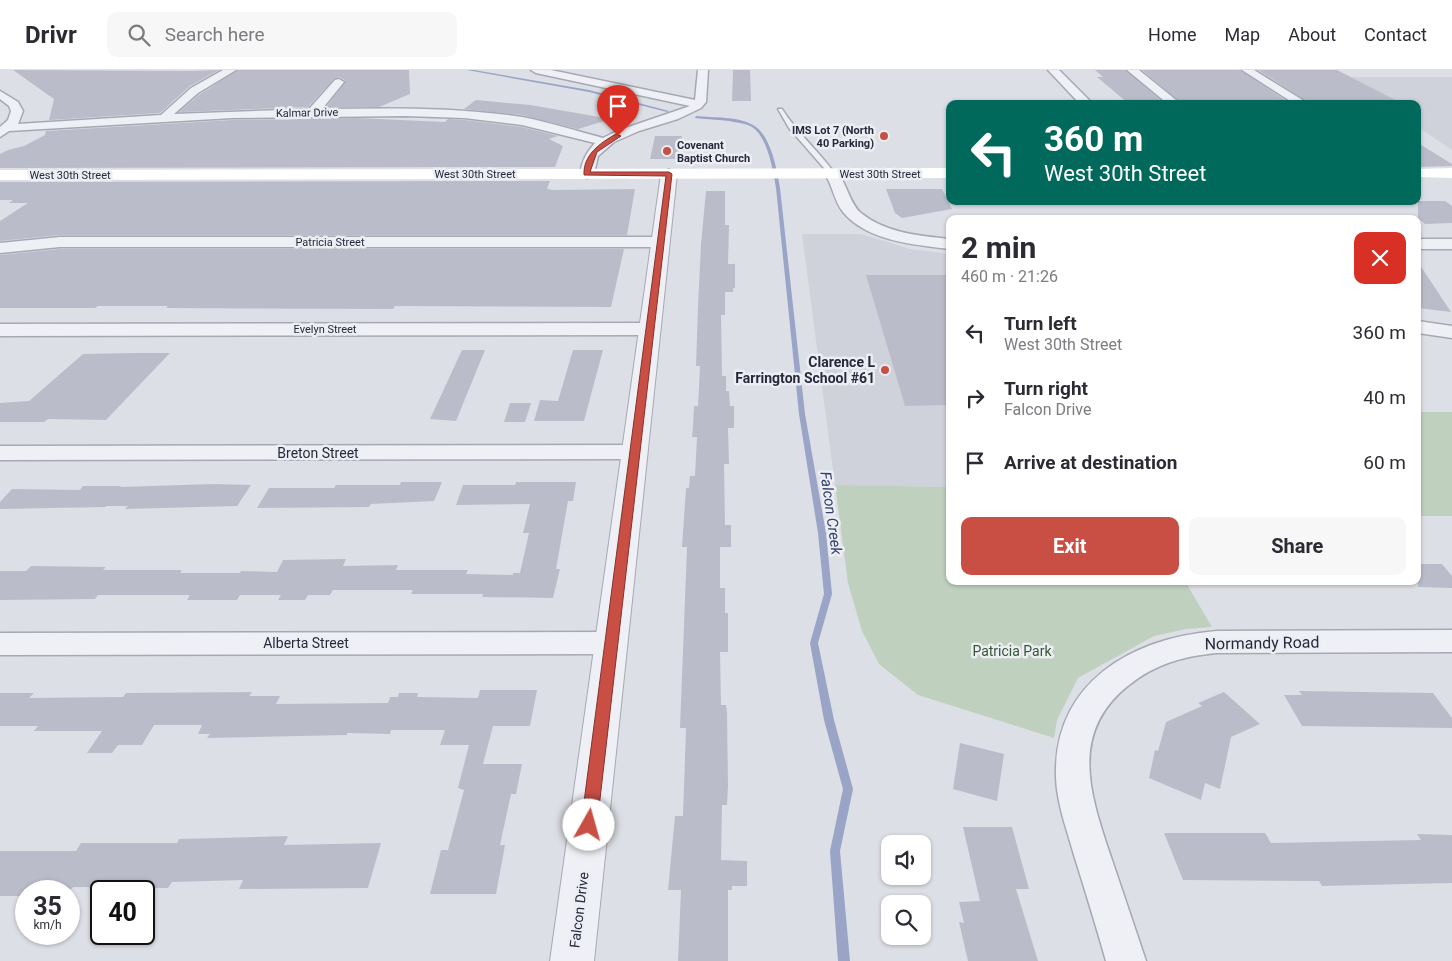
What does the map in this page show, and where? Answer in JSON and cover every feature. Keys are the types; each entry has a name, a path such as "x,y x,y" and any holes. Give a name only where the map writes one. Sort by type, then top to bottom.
{"main road":[{"name":"West 30th Street","path":"0,175 946,173"},
{"path":"1421,173 1452,173"}],"street":[{"path":"164,119 189,94 231,70"},
{"path":"536,70 581,75 699,104"},
{"path":"699,104 703,70"},
{"path":"1053,70 1083,100"},
{"path":"1132,70 1170,100"},
{"path":"1247,70 1296,100"},
{"path":"313,112 339,82"},
{"path":"0,94 14,104 17,111 13,122 3,131"},
{"path":"425,113 436,103"},
{"path":"587,174 592,155 606,142 629,131 673,118 699,104"},
{"name":"Kalmar Drive","path":"3,131 164,119 313,112 425,113 523,121 561,128 581,136 606,142"},
{"name":"Falcon Drive","path":"572,961 669,174"},
{"path":"832,174 838,183 847,208 865,223 898,235 946,244"},
{"name":"Patricia Street","path":"0,248 60,242 661,242"},
{"path":"1421,244 1452,244"},
{"path":"1421,327 1452,332"},
{"name":"Evelyn Street","path":"0,330 650,329"},
{"name":"Breton Street","path":"0,453 635,452"},
{"name":"Normandy Road","path":"1126,961 1080,821 1072,779 1073,754 1082,722 1088,706 1097,695 1129,668 1158,654 1192,644 1217,642 1452,641"},
{"name":"Alberta Street","path":"0,644 612,643"}],"lane":[{"path":"780,110 784,118 832,174"}],"shaded area":[{"path":"1326,77 1452,77 1452,150 1421,129 1421,100 1368,100"},
{"name":"Clarence L Farrington School #61","path":"802,234 861,234 910,249 946,254 946,487 835,485"}],"green space":[{"path":"1421,412 1452,412 1452,516 1421,516"},
{"name":"Patricia Park","path":"835,485 946,487 946,585 1187,585 1212,627 1186,629 1154,636 1078,678 1057,720 1054,738 918,695 879,664 862,631 848,583"}],"building":[{"path":"13,70 219,70 190,86 160,113 49,120 54,99"},
{"path":"238,70 409,70 410,94 379,107 326,107 345,83 345,80 339,77 334,79 308,107 179,112 199,95"},
{"path":"733,70 750,70 751,101 732,101"},
{"path":"1095,70 1125,70 1160,100 1124,100 1097,77 1103,77"},
{"path":"1142,70 1240,70 1285,100 1178,100"},
{"path":"1258,70 1337,70 1395,100 1305,100"},
{"path":"476,100 530,105 611,119 578,129 522,115 464,109"},
{"path":"356,118 445,122 448,119 522,127 558,136 549,139 563,146 555,167 0,168 0,154 24,146 45,135 46,131 232,120"},
{"name":"Covenant Baptist Church","path":"655,136 682,136 678,159 650,159"},
{"path":"1421,145 1452,164 1452,166 1421,167"},
{"path":"550,181 547,189 553,190 635,189 627,235 60,235 0,241 0,221 28,203 9,203 13,200 0,200 0,182"},
{"path":"886,189 942,189 946,197 946,205 950,205 952,209 902,218 895,213"},
{"path":"706,191 725,191 725,225 729,225 728,264 735,264 735,288 733,288 733,292 725,292 725,315 721,315 722,376 726,376 726,391 729,391 730,406 734,406 734,428 728,428 729,464 724,464 725,525 731,525 731,547 720,547 720,588 725,588 725,613 728,613 728,652 720,652 721,705 726,705 727,712 728,785 727,805 722,805 721,860 747,861 747,886 732,886 732,890 728,890 728,961 678,961 681,890 668,890 675,816 683,816 686,728 680,728 687,547 682,547 686,488 689,488 690,476 695,476 697,437 692,437 694,406 698,406 700,366 696,366 698,307"},
{"path":"1421,201 1445,201 1452,206 1452,223 1425,224 1421,221 1421,215 1418,215 1418,205 1421,205"},
{"path":"60,249 624,249 611,307 395,306 393,309 98,306 95,308 0,308 0,255"},
{"path":"1421,267 1451,312 1421,308"},
{"path":"866,275 946,275 946,405 905,406"},
{"path":"462,350 485,350 456,421 430,419"},
{"path":"573,350 603,350 584,421 534,421 540,400 558,401"},
{"path":"170,353 106,420 48,419 44,422 0,422 0,403 29,401 83,354"},
{"path":"510,403 531,403 525,422 504,422"},
{"path":"401,482 442,482 434,501 371,504 369,507 257,508 269,488 400,485"},
{"path":"516,482 576,482 573,501 568,501 556,569 560,569 553,598 482,597 483,594 411,594 413,590 333,590 330,595 308,595 305,600 278,600 281,595 240,595 237,600 187,600 190,595 98,595 95,599 0,600 0,571 26,571 31,566 106,567 103,570 182,570 180,573 240,573 241,571 277,572 283,560 346,559 343,566 398,565 396,570 468,570 466,574 513,575 513,573 520,573 529,533 523,533 530,504 456,505 463,485 515,485"},
{"path":"214,484 251,485 237,506 125,509 128,506 106,506 0,509 0,502 12,489 80,490 83,486 120,487"},
{"path":"1421,564 1442,564 1452,576 1452,588 1418,587 1418,585 1421,585"},
{"path":"480,690 537,690 530,726 493,726 483,764 522,764 516,794 511,794 500,845 505,845 496,894 430,894 441,850 448,850 464,790 458,788 469,745 440,745 445,730 391,730 390,734 347,733 347,735 207,738 210,734 198,734 202,725 154,725 142,745 118,745 112,753 87,753 102,731 34,731 38,726 0,726 0,693 34,693 29,698 123,697 126,693 252,692 249,696 280,696 276,704 388,703 390,697 398,697 399,693 418,693 417,697 478,698"},
{"path":"1299,691 1433,693 1452,718 1452,728 1302,726 1284,695 1302,695"},
{"path":"1224,692 1260,724 1231,737 1220,789 1205,783 1201,800 1149,778 1155,750 1158,751 1166,722 1202,706 1198,703"},
{"path":"960,743 1004,754 997,801 953,789"},
{"path":"963,827 1012,827 1029,889 1016,889 1038,961 968,961 959,922 964,923 959,902 980,901"},
{"path":"1164,833 1265,833 1271,843 1421,840 1417,834 1452,835 1452,883 1322,886 1319,881 1183,880"},
{"path":"288,836 284,845 381,843 368,888 239,889 243,880 172,882 168,888 155,888 155,880 90,880 90,887 80,887 80,880 15,880 15,896 0,896 0,851 76,851 81,843 177,843 179,839"}],"waterway":[{"name":"Falcon Creek","path":"469,70 589,91 667,111"},
{"name":"Falcon Creek","path":"696,117 733,120 754,127 767,146 778,188 802,414 822,533 828,594 814,643 829,720 848,789 835,851 844,961"}],"place":[{"name":"IMS Lot 7 (North 40 Parking)","path":"884,136"},
{"name":"Covenant Baptist Church","path":"667,151"},
{"name":"Clarence L Farrington School #61","path":"885,370"}],"route":[{"path":"589,825 669,174 587,174 595,151 618,136"}]}
